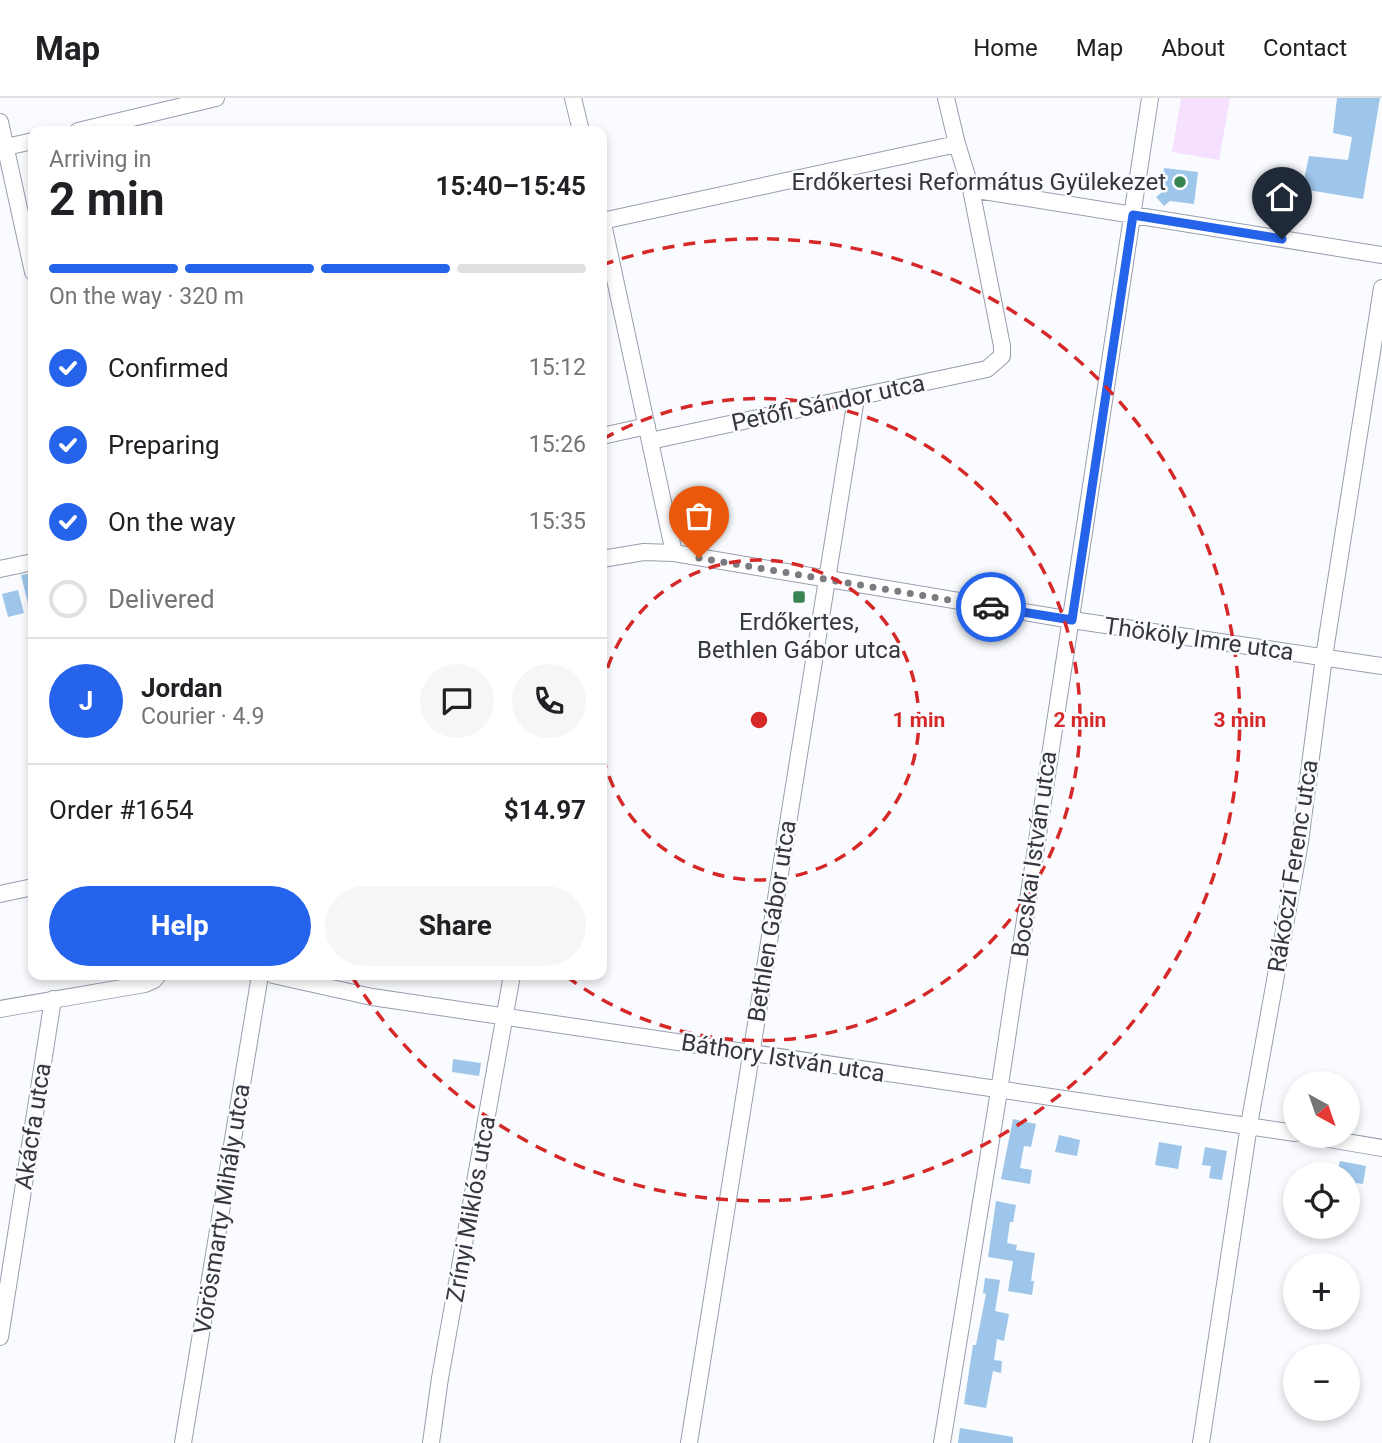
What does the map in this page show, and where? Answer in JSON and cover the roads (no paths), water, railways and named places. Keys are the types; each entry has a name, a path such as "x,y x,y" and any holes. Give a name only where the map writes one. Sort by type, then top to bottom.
{"street":[{"path":"99,126 216,98"},
{"path":"573,98 580,126"},
{"path":"946,98 971,189 1382,255"},
{"name":"Bocskai István utca","path":"942,1443 999,1091 1054,719 1072,620 1150,98"},
{"path":"0,122 28,250"},
{"path":"5,147 28,142"},
{"path":"607,219 957,144"},
{"name":"Petőfi Sándor utca","path":"607,436 649,434 856,398 987,369 1002,356 971,189"},
{"path":"607,243 674,553"},
{"name":"Rákóczi Ferenc utca","path":"1201,1443 1249,1125 1300,842 1324,657 1382,288"},
{"name":"Bethlen Gábor utca","path":"689,1443 856,398"},
{"name":"Thököly Imre utca","path":"607,558 644,552 674,553 1072,620 1382,666"},
{"path":"0,569 28,563"},
{"path":"0,894 28,888"},
{"path":"0,1009 147,980"},
{"name":"Vörösmarty Mihály utca","path":"183,1443 259,980"},
{"name":"Báthory István utca","path":"296,980 372,997 1283,1131"},
{"name":"Zrínyi Miklós utca","path":"432,1443 440,1378 511,980"},
{"name":"Akácfa utca","path":"0,1337 53,999"},
{"path":"1360,1144 1382,1148"}],"place":[{"name":"Erdőkertesi Református Gyülekezet","path":"1180,182"},
{"name":"Erdőkertes, Bethlen Gábor utca","path":"799,597"}]}
